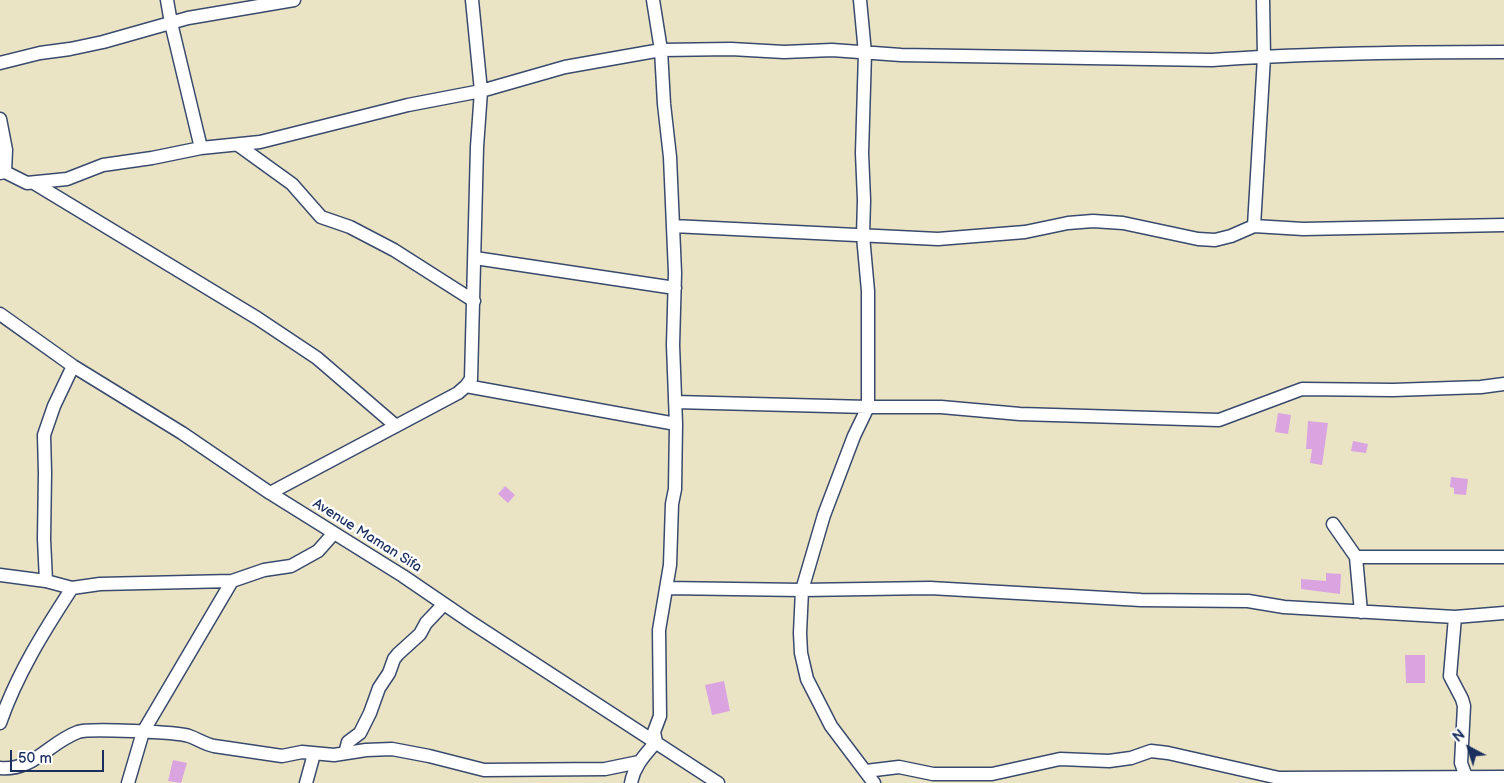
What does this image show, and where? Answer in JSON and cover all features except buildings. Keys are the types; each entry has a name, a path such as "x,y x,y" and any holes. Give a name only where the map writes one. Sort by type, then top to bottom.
{"street":[{"path":"167,0 201,148"},
{"path":"0,63 40,53 103,42 188,18 294,0"},
{"path":"270,493 458,393 471,379 481,91 472,0"},
{"path":"631,783 633,773 639,762 656,742 654,732 660,716 659,630 670,565 672,504 675,488 674,288 670,157 664,104 662,50 653,0"},
{"path":"860,0 865,53 862,153 863,236 868,291 868,407 854,436 832,493 802,590 800,634 807,679 831,726 874,783"},
{"path":"1254,226 1264,56 1263,0"},
{"path":"0,119 6,150 3,172 19,180 34,183 67,179 103,165 201,148 260,142 408,105 481,91 565,67 662,50 731,49 784,52 832,50 901,55 1203,60 1264,56 1504,52"},
{"path":"238,145 292,184 322,217 350,227 394,250 474,301"},
{"path":"34,183 257,318 310,353 396,426"},
{"path":"673,226 938,239 1026,232 1068,223 1093,221 1123,223 1198,239 1214,240 1231,236 1254,226 1303,228 1504,224"},
{"path":"475,258 674,288"},
{"name":"Avenue Maman Sifa","path":"0,314 73,366 182,434 718,783"},
{"path":"46,581 44,435 54,406 73,366"},
{"path":"675,402 941,407 1020,414 1218,420 1302,389 1410,390 1482,387 1504,384"},
{"path":"466,386 676,424"},
{"path":"1333,524 1356,557 1361,612"},
{"path":"0,575 46,581 72,588 100,584 232,581 264,570 291,566 318,551 334,533"},
{"path":"1356,557 1504,557"},
{"path":"128,783 143,732 232,581"},
{"path":"0,723 8,700 41,635 72,588"},
{"path":"666,588 802,590 930,588 1142,600 1248,601 1284,607 1455,617 1504,613"},
{"path":"345,753 348,742 360,732 370,713 379,688 389,672 394,659 420,634 426,623 444,604"},
{"path":"1455,617 1450,676 1464,706 1461,763 1465,774 1470,778"},
{"path":"0,768 12,769 30,763 54,745 80,731 188,735 204,744 282,756 302,752 325,755 366,750 392,750 429,756 483,777 606,769 639,762"},
{"path":"866,771 898,767 934,774 992,774 1060,759 1109,762 1131,758 1151,751 1168,753 1279,778 1504,777"},
{"path":"306,783 314,754"}]}
